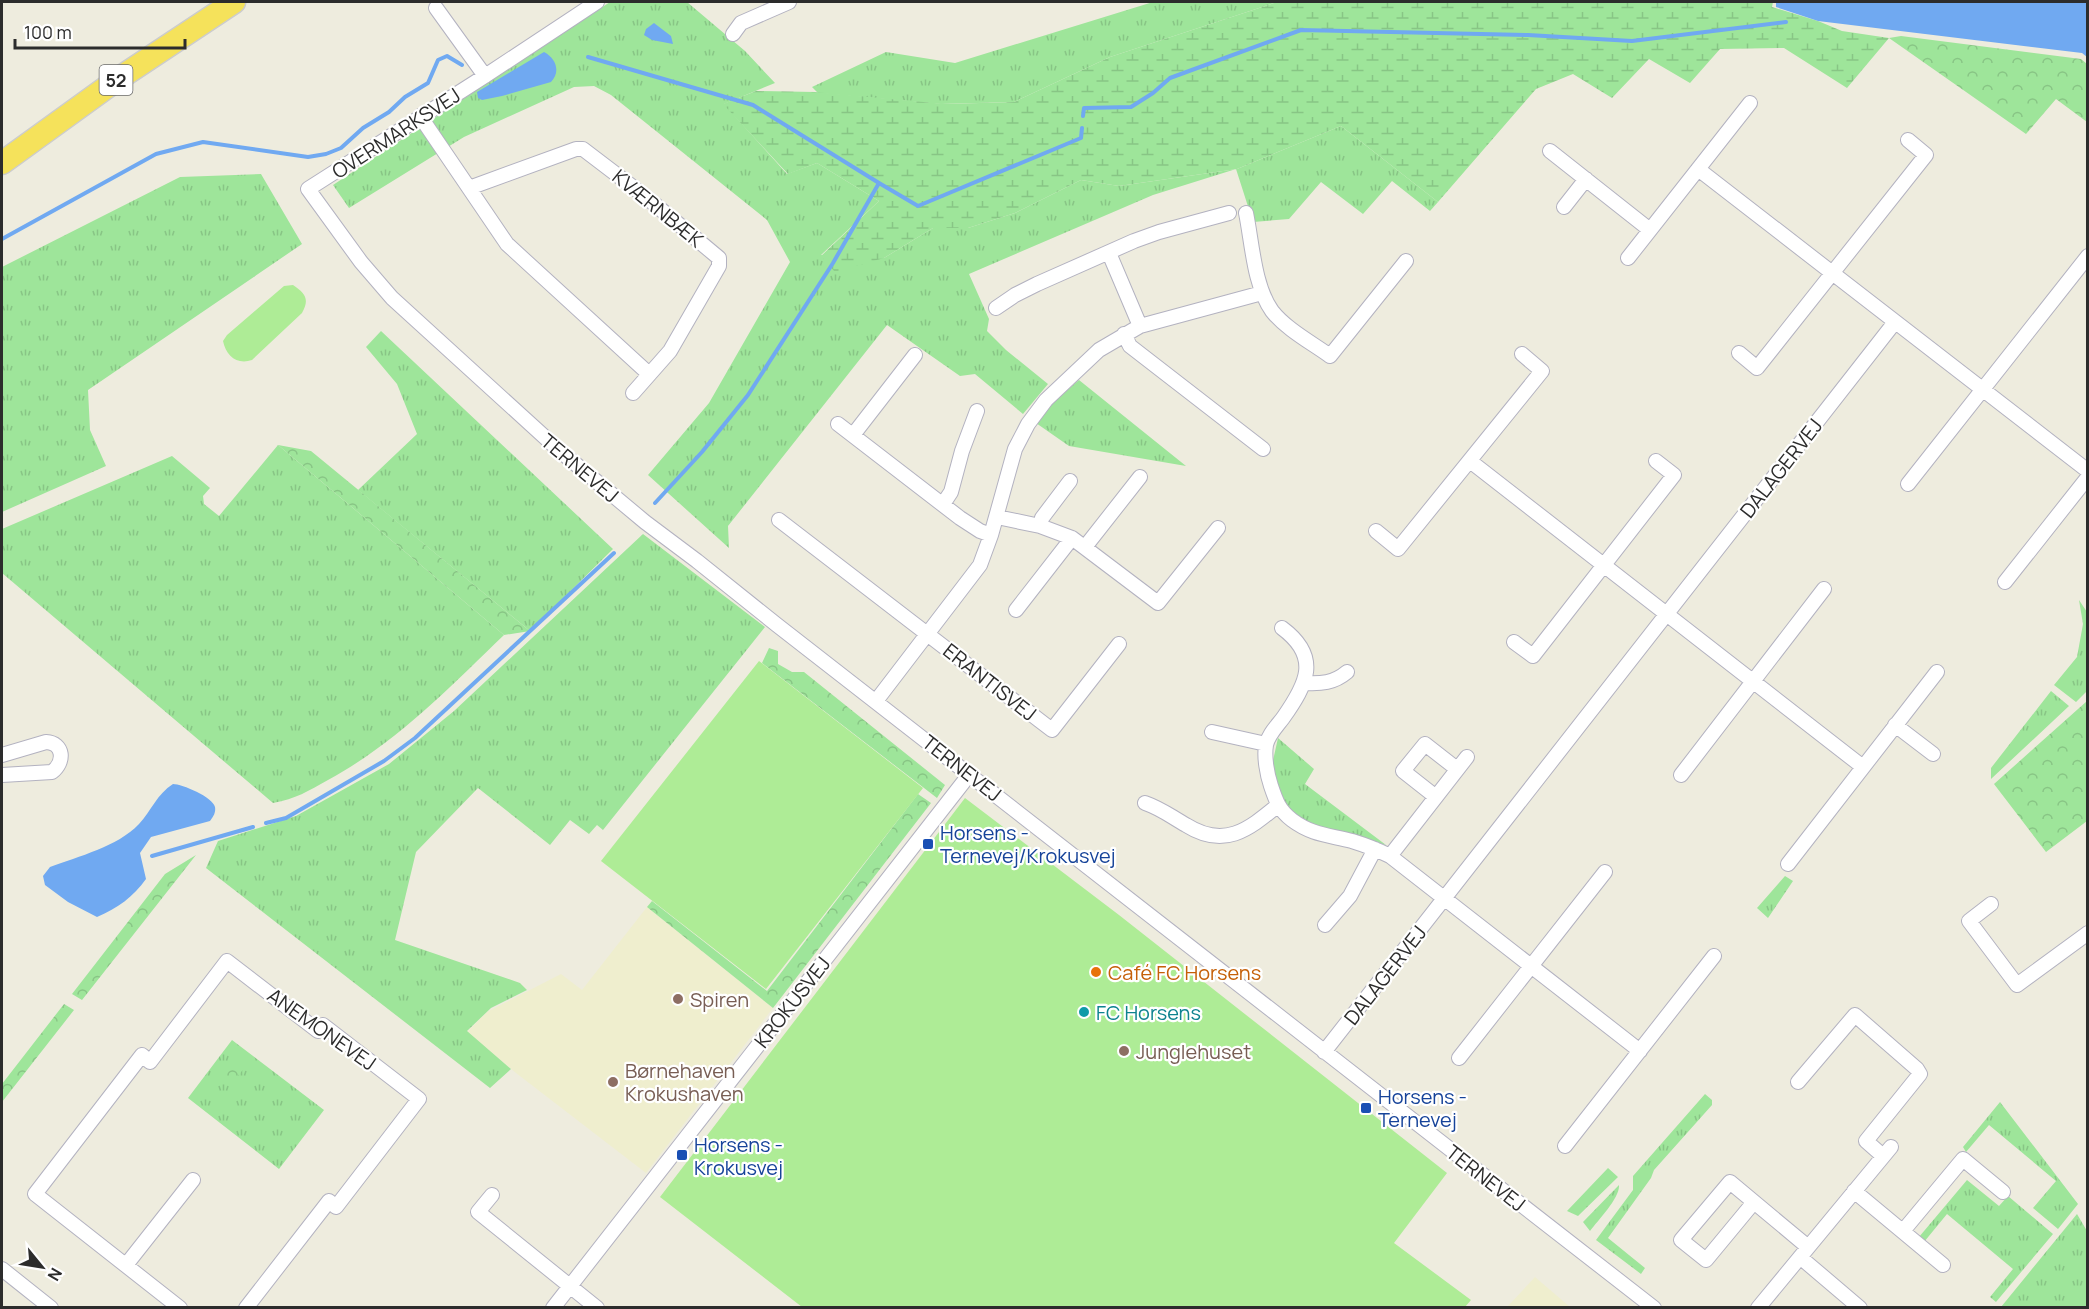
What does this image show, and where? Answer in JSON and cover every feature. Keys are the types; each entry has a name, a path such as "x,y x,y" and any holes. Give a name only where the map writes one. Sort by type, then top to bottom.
{"highway":[{"name":"52","path":"2,164 118,79 234,2"}],"street":[{"name":"OVERMARKSVEJ","path":"308,189 485,76 578,6 597,2"},
{"path":"733,34 741,23 789,2"},
{"path":"436,8 485,76"},
{"path":"1628,258 1750,103"},
{"path":"420,116 507,244 649,374"},
{"path":"1738,353 1757,368 1926,154 1908,140"},
{"name":"KVÆRNBÆK","path":"469,188 576,149 583,149 646,197 719,258 719,266 670,351 633,393"},
{"path":"1550,151 1650,230"},
{"path":"1698,169 2088,471"},
{"path":"1564,207 1586,179"},
{"name":"TERNEVEJ","path":"308,189 361,262 392,298 560,452 645,522 1654,1308"},
{"path":"996,308 1037,284 1159,232 1229,213"},
{"path":"1246,213 1262,293 1277,316 1330,356 1406,261"},
{"path":"1109,253 1140,326"},
{"path":"1908,484 2088,256"},
{"name":"ERANTISVEJ","path":"876,701 980,565 997,517 1015,449 1028,424 1046,400 1099,350 1140,326 1262,293"},
{"name":"DALAGERVEJ","path":"1324,1052 1895,322"},
{"path":"1124,334 1130,346 1263,449"},
{"path":"1376,531 1398,549 1542,371 1522,354"},
{"path":"853,435 915,355"},
{"path":"943,504 951,492 962,451 977,411"},
{"path":"838,424 943,504 980,531 991,536"},
{"path":"1470,461 1863,767"},
{"path":"1514,642 1533,656 1674,475 1656,461"},
{"path":"1085,546 1140,477"},
{"path":"2005,582 2088,477"},
{"path":"1040,526 1042,518 1070,481"},
{"path":"997,517 1040,526 1072,538 1158,603 1218,528"},
{"name":"ERANTISVEJ","path":"779,520 1052,730 1119,644"},
{"path":"1016,610 1072,538"},
{"path":"1681,776 1824,589"},
{"path":"1282,628 1303,650 1306,666 1304,683 1296,699 1266,744 1268,777 1277,806 1310,831 1375,849 1390,856 1640,1051"},
{"path":"1304,683 1331,682 1347,672"},
{"path":"1788,864 1937,672"},
{"path":"1895,725 1933,754"},
{"path":"1212,732 1266,744"},
{"path":"2,755 46,742 53,742 61,753 58,768 52,772 2,776"},
{"path":"1436,797 1403,771 1425,744 1457,769"},
{"path":"1390,856 1467,757"},
{"name":"KROKUSVEJ","path":"553,1308 969,775"},
{"path":"1145,803 1162,809 1187,826 1218,836 1235,834 1251,828 1277,806"},
{"path":"1325,925 1350,896 1375,849"},
{"path":"1459,1058 1605,872"},
{"path":"1991,904 1969,921 2017,986 2088,933"},
{"path":"1565,1146 1714,956"},
{"name":"ANEMONEVEJ","path":"180,1308 35,1194 142,1055 150,1062 227,961 318,1031 322,1025 419,1099 336,1207 329,1201 246,1308"},
{"path":"1758,1308 1887,1152 1866,1141 1920,1074 1855,1015 1798,1082"},
{"path":"1903,1232 1963,1159 2003,1192"},
{"path":"126,1265 193,1180"},
{"path":"1754,1202 1706,1260 1681,1240 1730,1182 1754,1202 1860,1308"},
{"path":"1854,1191 1943,1265"},
{"path":"492,1195 478,1212 597,1308"},
{"path":"2,1269 51,1308"}],"shaded area":[{"path":"647,907 773,1008 646,1173 516,1073 467,1032 487,1012 561,974 582,990"},
{"path":"1535,1277 1570,1307 1507,1307"}],"green space":[{"path":"610,2 687,2 745,51 775,83 724,104 787,174 817,163 879,201 821,255 884,258 933,228 968,228 1015,213 1081,180 1119,186 1235,169 1153,195 969,274 989,319 987,331 1006,350 1048,384 1023,414 975,374 960,376 887,325 728,526 729,548 648,475 709,403 790,262 767,220 611,95 594,86 574,87 464,137 349,208 333,185"},
{"path":"1153,2 1277,2 1110,57 1014,102 941,104 818,93 812,87 886,52 955,63"},
{"path":"1277,2 1773,2 1772,7 1842,31 1889,38 1847,88 1784,48 1720,49 1690,83 1649,59 1612,98 1573,74 1536,89 1438,202 1341,126 1237,169 1119,186 1081,180 1015,213 968,228 933,228 884,258 835,272 821,256 879,201 817,163 788,174 723,104 756,91 815,92 945,104 1014,102 1110,57"},
{"path":"1901,36 2081,59 2087,64 2087,122 2056,99 2026,134 1889,38"},
{"path":"1341,126 1438,202 1430,211 1392,181 1363,214 1321,182 1289,219 1253,222 1236,169"},
{"path":"261,174 302,244 88,390 90,430 106,466 2,512 2,267 180,177"},
{"path":"293,285 301,291 306,300 302,313 252,360 242,361 233,358 223,341 227,335 284,286"},
{"path":"381,331 613,549 530,631 358,490 417,434 397,384 366,347"},
{"path":"1079,380 1186,466 1069,446 1036,423 1046,408"},
{"path":"278,445 504,635 421,714 376,749 308,791 273,803 2,573 2,529 172,456 210,488 203,496 204,504 219,516"},
{"path":"278,445 311,451 530,631 504,635"},
{"path":"643,534 765,627 603,830 597,825 589,834 570,820 550,845 478,788 416,852 395,940 520,983 527,990 491,1008 467,1031 511,1069 490,1088 206,868 218,841 296,816 389,764 454,711"},
{"path":"2079,600 2087,612 2088,690 2076,702 2054,685 2077,657 2083,624"},
{"path":"769,648 778,651 778,664 792,672 804,672 945,785 937,798 762,663"},
{"path":"759,661 923,788 766,989 601,861"},
{"path":"2051,691 2069,706 1991,779 1991,768"},
{"path":"2087,701 2087,821 2046,852 1994,784"},
{"path":"1278,738 1314,769 1305,784 1386,845 1311,825 1289,810 1279,792 1272,765"},
{"path":"918,794 931,803 773,1008 647,907 652,901 767,991"},
{"path":"965,798 1119,915 1447,1173 1394,1243 1471,1300 1465,1307 802,1307 660,1197"},
{"path":"196,855 82,1000 72,994 165,874"},
{"path":"1785,876 1793,881 1768,918 1757,908"},
{"path":"64,1004 74,1010 2,1102 2,1084"},
{"path":"232,1040 324,1110 279,1169 188,1098"},
{"path":"233,1056 246,1066 232,1083 219,1073"},
{"path":"1705,1094 1712,1100 1712,1105 1654,1170 1651,1178 1608,1238 1645,1268 1641,1274 1596,1240 1633,1190 1633,1176"},
{"path":"2000,1102 2078,1204 2058,1229 2033,1208 2056,1181 1989,1125 1966,1152 1963,1147"},
{"path":"1608,1168 1618,1177 1578,1216 1567,1211"},
{"path":"1967,1180 1999,1206 2008,1196 2053,1234 1996,1302 1990,1297 2013,1269 1947,1214 1924,1242 1919,1237"},
{"path":"1619,1185 1616,1196 1590,1231 1583,1222"},
{"path":"2077,1214 2087,1231 2087,1307 2001,1307"}],"water":[{"path":"1776,2 2087,2 2087,57 2082,53 1818,21 1776,7"},
{"path":"654,23 671,36 673,44 652,40 644,35 646,29"},
{"path":"544,52 552,58 556,66 556,74 551,82 502,96 482,100 478,98 477,92"},
{"path":"173,784 190,789 209,799 215,807 214,815 210,821 151,837 140,853 146,879 124,901 97,917 68,902 45,885 43,876 50,867 109,845 130,832"}],"waterway":[{"path":"1083,116 1084,108 1131,107 1153,93 1170,78 1301,30 1528,35 1632,41 1786,22"},
{"path":"2,239 156,154 203,142 308,157 326,154 341,148 363,128 428,83 438,60 447,56 462,65"},
{"path":"588,57 753,105 879,183"},
{"path":"655,503 702,452 748,395 833,263 879,183 918,206 1081,138 1082,128"},
{"path":"266,823 286,818 384,761 415,738 614,553"},
{"path":"152,856 253,827"}],"place":[{"name":"Horsens - Ternevej/Krokusvej","path":"928,844"},
{"name":"Café FC Horsens","path":"1096,972"},
{"name":"Spiren","path":"678,999"},
{"name":"FC Horsens","path":"1084,1012"},
{"name":"Junglehuset","path":"1124,1051"},
{"name":"Børnehaven Krokushaven","path":"613,1082"},
{"name":"Horsens - Ternevej","path":"1366,1108"},
{"name":"Horsens - Krokusvej","path":"682,1155"}]}
